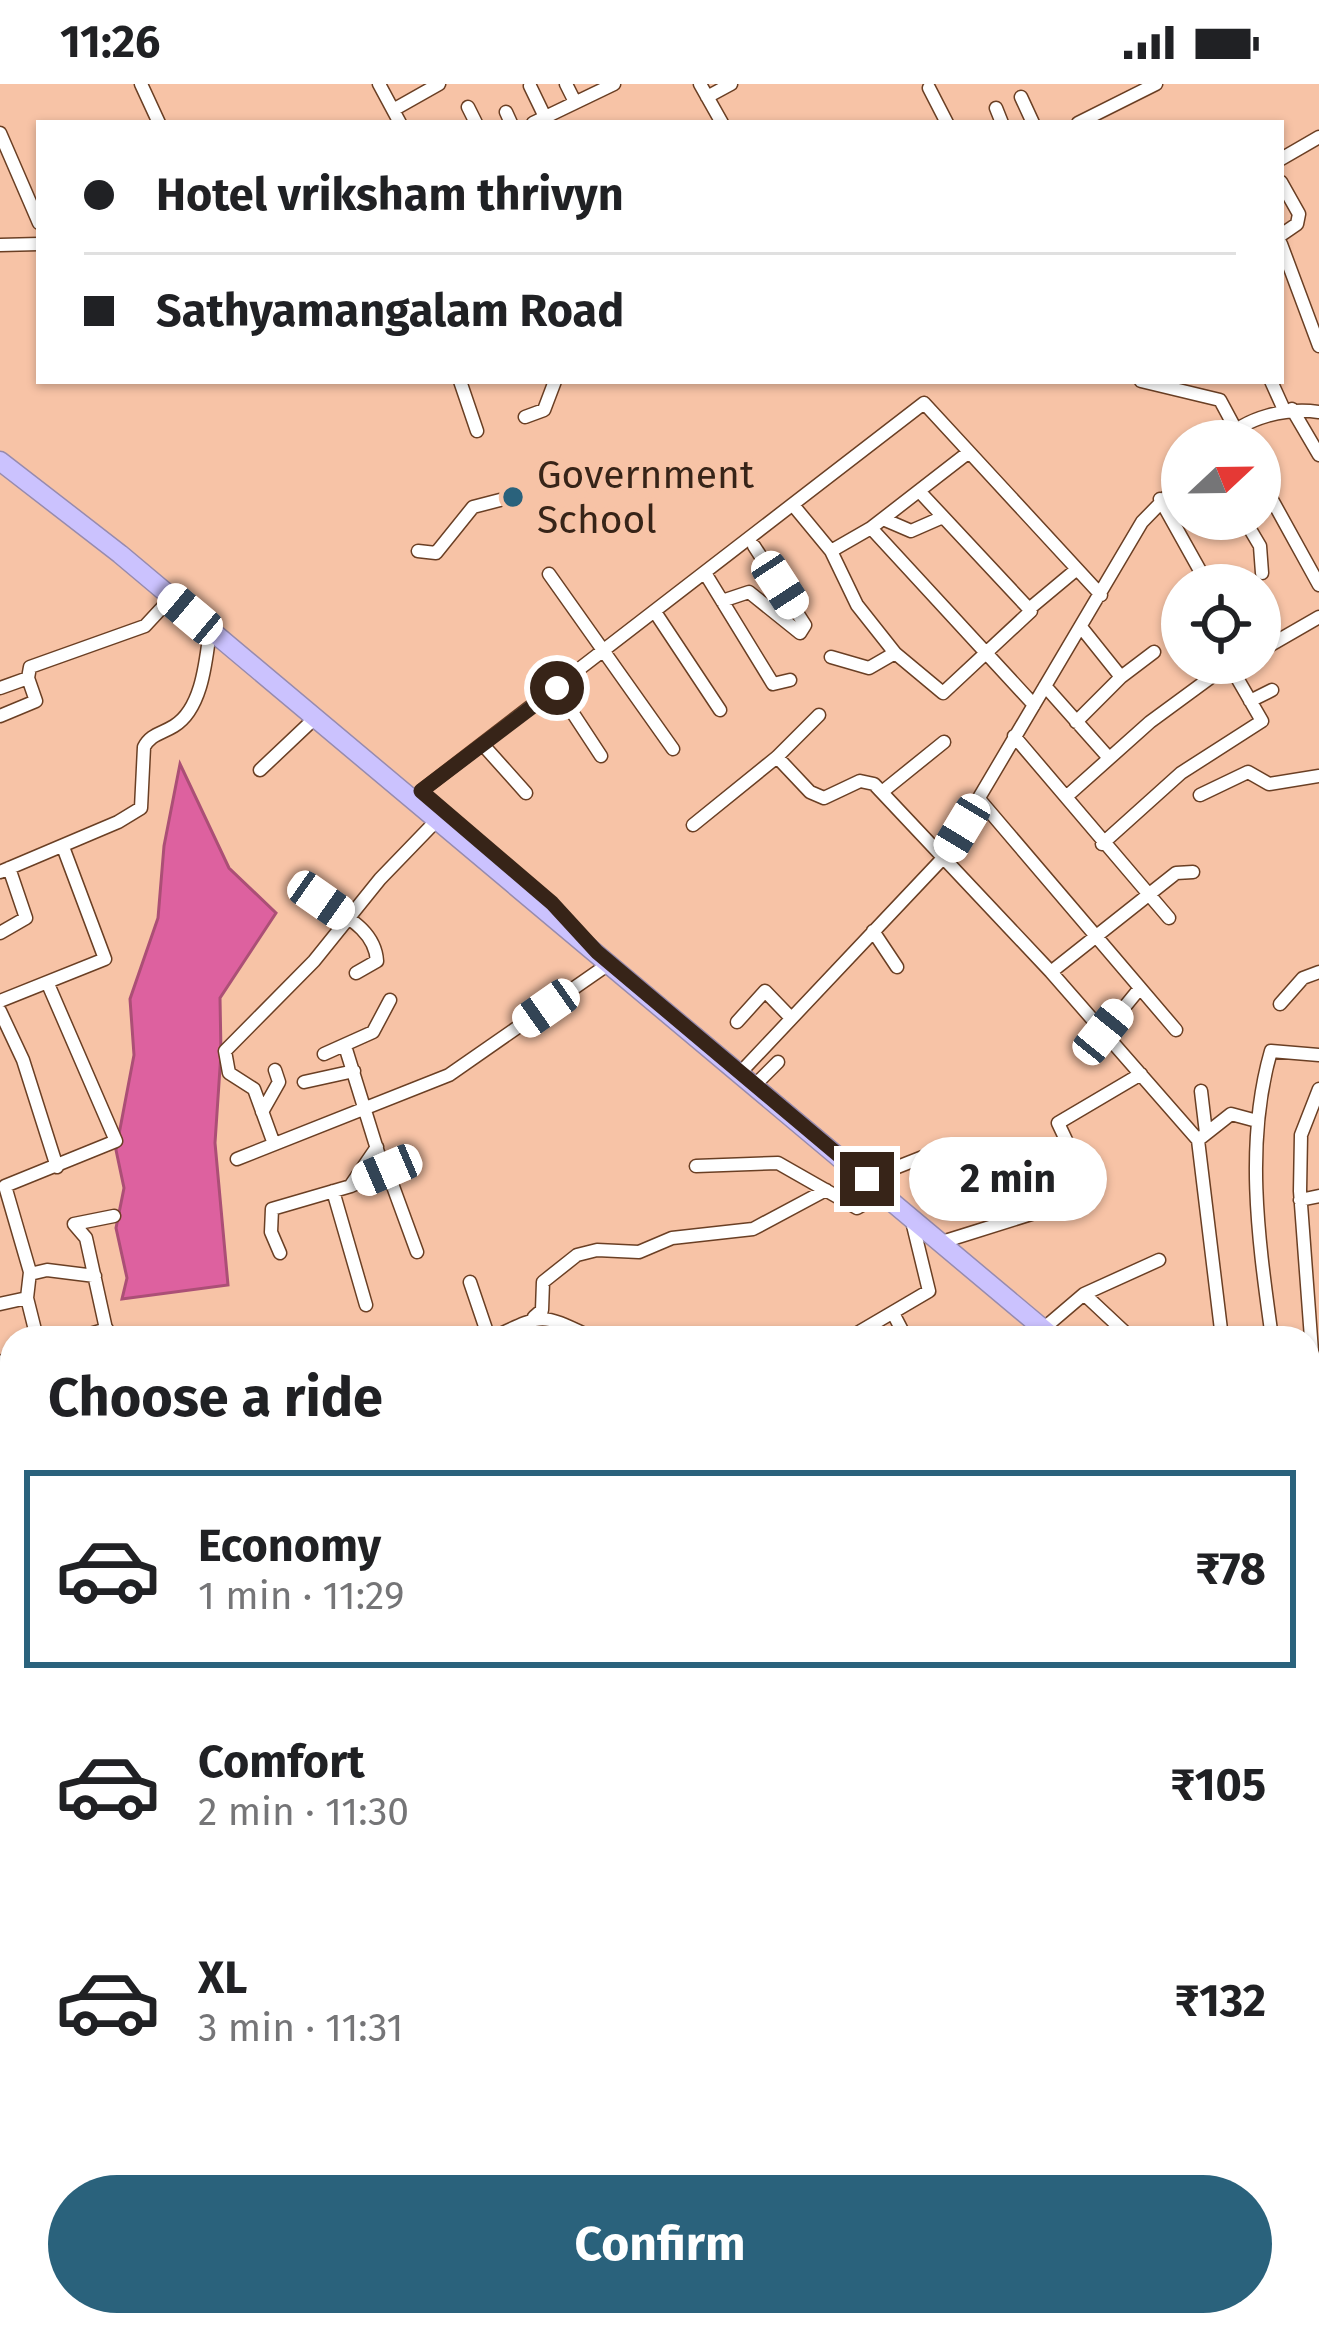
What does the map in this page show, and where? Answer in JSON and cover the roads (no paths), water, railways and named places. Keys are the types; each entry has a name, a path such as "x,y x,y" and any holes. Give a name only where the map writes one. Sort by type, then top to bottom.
{"highway":[{"path":"0,448 84,511 315,718 1039,1326"},
{"path":"0,461 421,791 552,903 604,957"}],"street":[{"path":"141,84 158,120"},
{"path":"379,84 397,117 439,84"},
{"path":"566,84 575,102"},
{"path":"530,86 538,120 614,84"},
{"path":"720,120 704,90 730,84"},
{"path":"1084,120 1156,84"},
{"path":"929,88 945,120"},
{"path":"1021,97 1032,120"},
{"path":"468,107 474,120"},
{"path":"996,108 1001,120"},
{"path":"0,133 36,216"},
{"path":"1284,157 1319,136"},
{"path":"1284,187 1299,214 1297,224 1284,233"},
{"path":"0,245 36,244"},
{"path":"1284,252 1319,346"},
{"path":"461,384 477,431"},
{"path":"525,418 544,410 558,384"},
{"path":"1154,384 1220,400 1231,420"},
{"path":"1273,384 1319,454"},
{"path":"421,791 924,403 1101,595"},
{"path":"1269,420 1289,411 1319,412"},
{"path":"831,550 877,523 969,452"},
{"path":"793,505 831,550 857,605 895,653 943,693 1031,611 919,491"},
{"path":"418,551 436,553 473,507 500,500"},
{"path":"748,1079 791,1018 944,857 1142,522 1160,500 1196,564"},
{"path":"1281,516 1319,585"},
{"path":"877,523 911,531 943,517"},
{"path":"877,523 1034,705"},
{"path":"722,601 749,592 800,633 805,625 754,546"},
{"path":"1029,608 1077,569"},
{"path":"549,574 673,749"},
{"path":"705,574 773,684 790,680"},
{"path":"0,716 36,701 30,668 145,626 171,598"},
{"path":"655,612 720,710"},
{"path":"1281,639 1319,617"},
{"path":"1082,627 1121,676"},
{"path":"0,933 26,918 5,870 141,808 143,747 192,710 210,630"},
{"path":"1076,722 1121,676 1154,652"},
{"path":"831,657 868,668 895,653"},
{"path":"0,688 28,677"},
{"path":"1066,797 1150,722 1202,684"},
{"path":"1102,844 1181,773 1262,721 1243,684"},
{"path":"1045,686 1109,758"},
{"path":"557,688 601,756"},
{"path":"1250,700 1272,690"},
{"path":"693,825 777,757 818,715"},
{"path":"260,770 315,718"},
{"path":"1015,736 1168,919"},
{"path":"882,792 944,742"},
{"path":"484,746 526,793"},
{"path":"777,757 810,792 824,799 860,781 874,784 1202,1136"},
{"path":"1200,796 1248,772 1269,784 1319,776"},
{"path":"979,799 1176,1030"},
{"path":"274,1144 254,1089 229,1073 225,1052 314,961 437,820"},
{"path":"0,1001 105,959 63,847"},
{"path":"1051,972 1176,873 1193,872"},
{"path":"321,900 368,933 377,962 356,973"},
{"path":"873,931 897,968"},
{"path":"237,1159 449,1075 604,957"},
{"path":"1280,1004 1303,979 1319,972"},
{"path":"34,1326 27,1298 29,1274 2,1183 57,1167 116,1141 48,984"},
{"path":"1103,1032 1140,988"},
{"path":"737,1022 766,991 791,1018"},
{"path":"324,1054 374,1031 390,1000"},
{"path":"0,1012 23,1060 57,1167"},
{"path":"345,1046 417,1252"},
{"path":"1270,1326 1259,1235 1257,1121 1271,1052 1319,1055"},
{"path":"748,1079 778,1062"},
{"path":"262,1112 279,1082 275,1070"},
{"path":"304,1082 354,1071"},
{"path":"942,1242 1092,1195 1058,1123 1141,1074"},
{"path":"1201,1091 1221,1326"},
{"path":"1312,1326 1300,1199 1301,1135 1318,1096"},
{"path":"1202,1136 1231,1114 1257,1121"},
{"path":"351,1186 377,1147"},
{"path":"1301,1153 1319,1148"},
{"path":"867,1179 938,1151"},
{"path":"280,1253 271,1232 272,1209 351,1186 410,1160"},
{"path":"697,1166 778,1162 857,1208 884,1193"},
{"path":"1301,1176 1319,1171"},
{"path":"534,1318 542,1310 543,1282 577,1255 597,1250 640,1252 672,1238 753,1229 826,1190"},
{"path":"333,1191 366,1305"},
{"path":"1300,1199 1319,1196"},
{"path":"106,1326 86,1238 74,1225 114,1216"},
{"path":"872,1326 929,1291 911,1216"},
{"path":"1302,1219 1319,1232"},
{"path":"1055,1326 1084,1294 1160,1260"},
{"path":"29,1274 47,1270 95,1276"},
{"path":"470,1282 486,1326"},
{"path":"1084,1294 1118,1326"},
{"path":"0,1304 27,1298"},
{"path":"894,1315 900,1326"},
{"path":"516,1326 547,1316 568,1326"}],"place":[{"name":"Government School","path":"513,497"}]}
